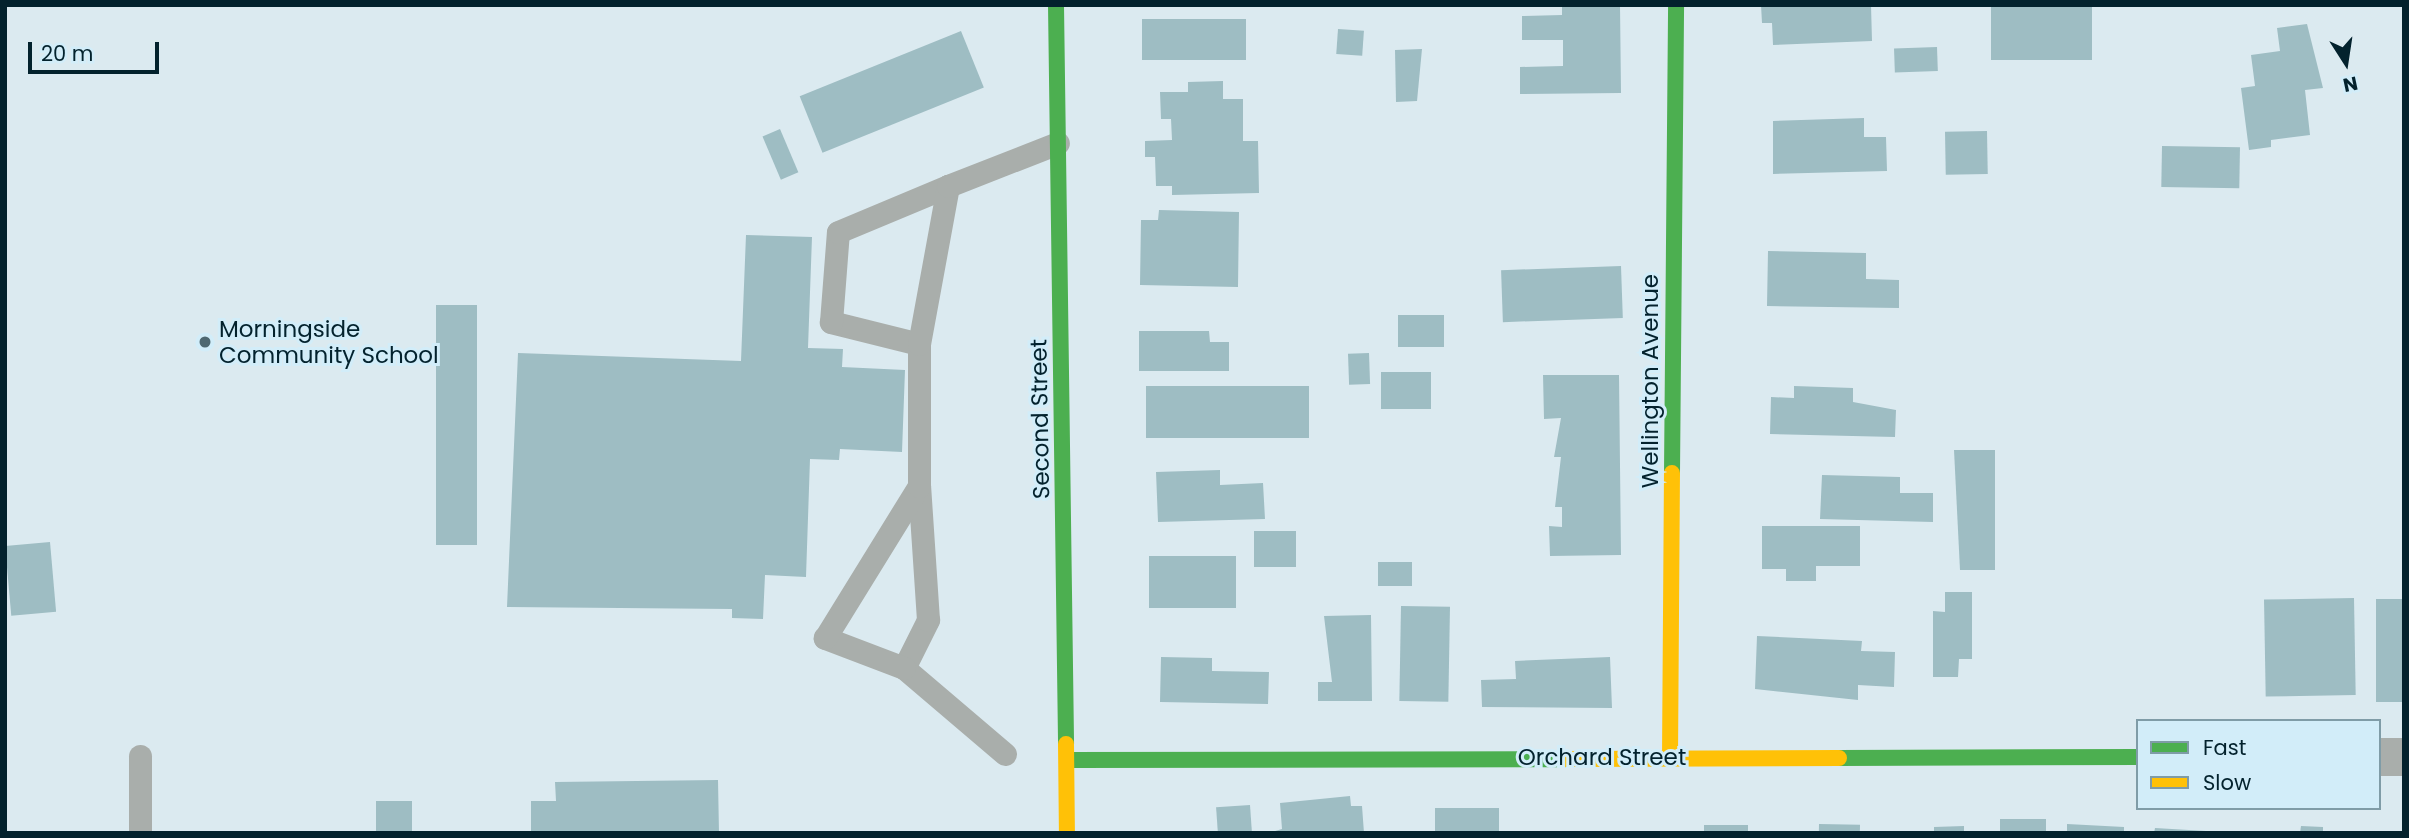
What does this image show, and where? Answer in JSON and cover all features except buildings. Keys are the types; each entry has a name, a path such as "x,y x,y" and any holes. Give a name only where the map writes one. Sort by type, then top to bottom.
{"street":[{"name":"Second Street","path":"1056,5 1068,833"},
{"name":"Wellington Avenue","path":"1670,757 1676,5"},
{"name":"Orchard Street","path":"1067,760 2136,757"},
{"path":"2381,757 2404,757"}],"lane":[{"path":"919,344 831,322 838,232 1058,143"},
{"path":"904,668 928,620 919,486 919,344 948,186"},
{"path":"919,486 825,638 904,668 1005,754"},
{"path":"140,756 140,833"}],"traffic: fast":[{"path":"1056,5 1066,744"},
{"path":"1672,473 1676,5"},
{"path":"1839,758 2136,757"},
{"path":"1067,760 1565,759"}],"traffic: slow":[{"path":"1670,757 1672,473"},
{"path":"1066,744 1067,833"},
{"path":"1565,759 1839,758"}],"place":[{"name":"Morningside Community School","path":"205,342"}]}
